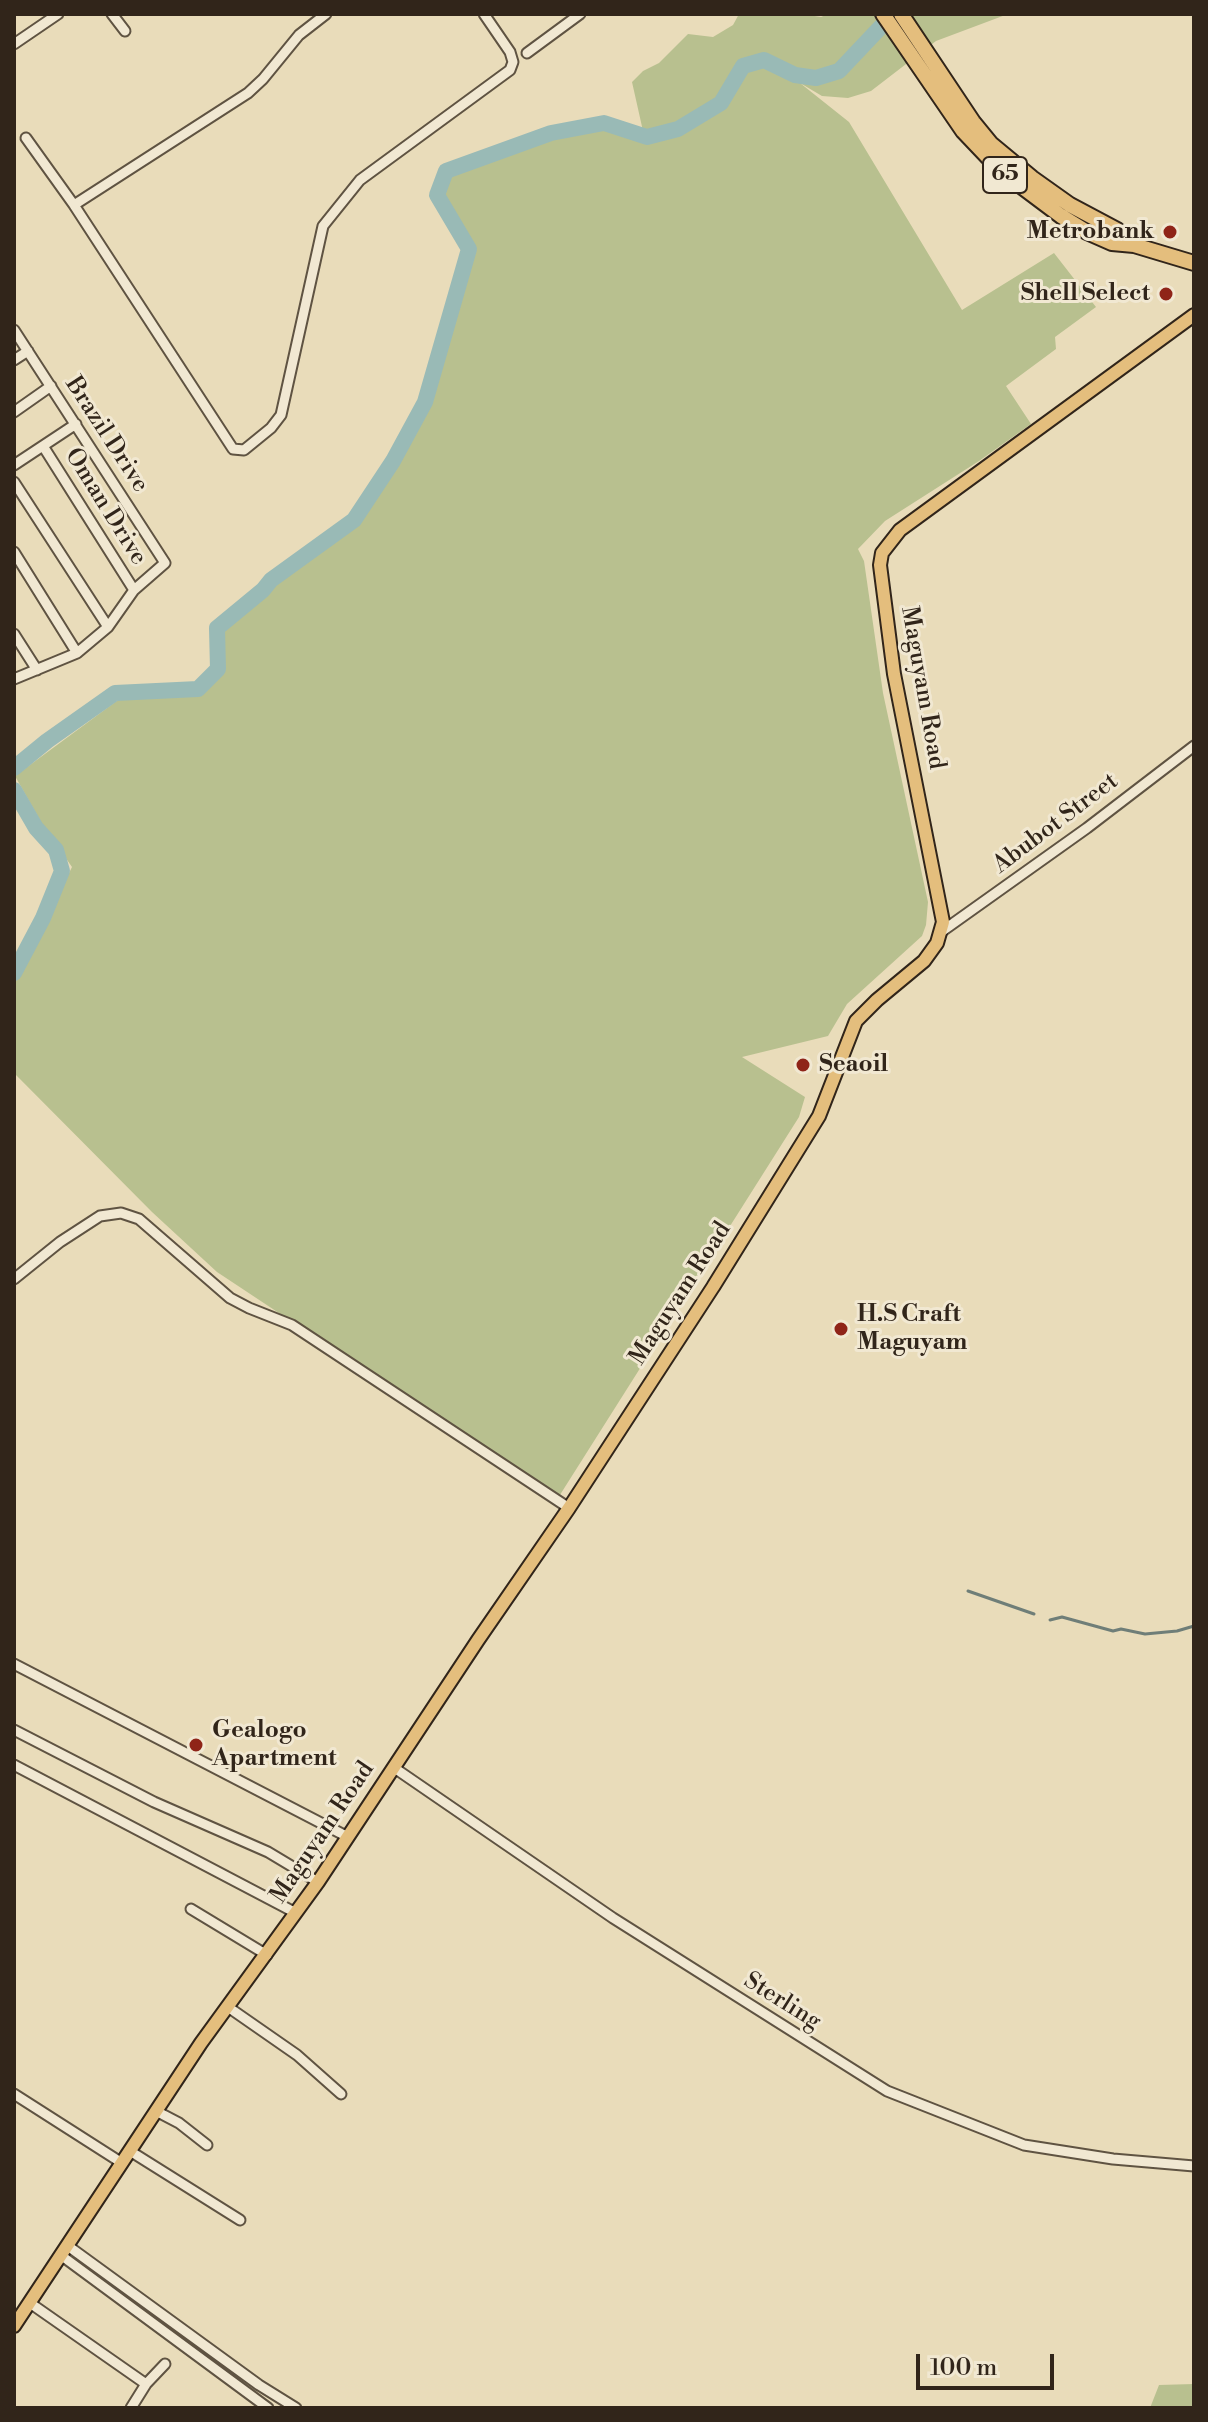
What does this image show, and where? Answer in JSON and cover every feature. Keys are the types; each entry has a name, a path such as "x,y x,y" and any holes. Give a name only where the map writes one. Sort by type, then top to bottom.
{"highway":[{"name":"65","path":"883,14 991,144 1057,196 1117,230 1134,245 1194,263"},
{"name":"65","path":"901,14 918,53"}],"main road":[{"name":"Maguyam Road","path":"14,2326 156,2111 318,1882 713,1287 819,1116 856,1021 924,961 937,943 941,932 941,911 894,674 880,565 882,553 900,530 1194,315"}],"street":[{"path":"14,44 58,14"},
{"path":"74,205 248,93 299,35 326,14"},
{"path":"26,138 74,205 233,449 244,450 271,428 281,415 323,226 360,180 510,70 513,62 510,52 484,14"},
{"path":"527,53 580,14"},
{"path":"117,15 125,31"},
{"name":"Brazil Drive","path":"14,330 165,563 134,590"},
{"path":"14,360 28,351"},
{"path":"14,412 51,386"},
{"path":"14,465 76,424"},
{"name":"Oman Drive","path":"43,446 134,590"},
{"path":"14,482 108,627"},
{"path":"14,552 77,653"},
{"path":"14,679 77,653 108,627 134,590"},
{"path":"14,634 37,670"},
{"name":"Abubot Street","path":"941,932 1087,828 1194,746"},
{"path":"14,1279 60,1242 100,1216 121,1213 139,1219 230,1298 292,1325 569,1508"},
{"path":"14,1664 348,1837"},
{"path":"14,1730 154,1802 268,1852 318,1882"},
{"path":"14,1765 296,1913"},
{"name":"Sterling","path":"393,1767 613,1918 887,2091 1024,2145 1113,2159 1194,2166"},
{"path":"191,1909 267,1955"},
{"path":"228,2007 297,2055 341,2094"},
{"path":"14,2094 122,2163"},
{"path":"156,2111 179,2123 207,2145"},
{"path":"130,2151 240,2220"},
{"path":"65,2251 296,2408"},
{"path":"65,2251 183,2346 268,2408"},
{"path":"30,2303 146,2384"},
{"path":"183,2346 191,2335"},
{"path":"131,2408 146,2384 165,2364"},
{"path":"251,2395 259,2385"}],"green space":[{"path":"739,14 821,17 828,14 1008,14 936,41 871,91 848,98 822,96 800,83 849,122 962,310 1054,253 1096,307 1055,337 1056,349 1006,386 1031,424 885,521 858,549 864,561 883,693 928,902 926,925 922,936 847,1004 828,1036 742,1057 805,1097 799,1117 558,1498 217,1272 152,1212 14,1073 14,985 72,867 42,824 15,776 118,700 199,696 223,670 221,629 327,542 359,522 427,404 474,248 442,195 449,174 553,136 604,128 645,140 632,82 643,71 659,63 688,34 713,37 733,25"},
{"path":"1194,2384 1194,2408 1150,2408 1159,2385"}],"waterway":[{"path":"14,768 115,693 198,689 218,669 217,628 271,580 354,520 393,461 425,402 469,249 437,195 446,171 551,133 604,123 647,137 678,129 721,103 743,66 764,60 795,75 816,78 839,71 893,14"},
{"path":"14,790 36,828 56,850 62,871 43,918 14,973"},
{"path":"968,1591 1034,1614"},
{"path":"1050,1620 1062,1617 1113,1631 1121,1629 1145,1634 1194,1626"}],"place":[{"name":"Metrobank","path":"1170,232"},
{"name":"Shell Select","path":"1166,294"},
{"name":"Seaoil","path":"803,1065"},
{"name":"H.S Craft Maguyam","path":"841,1329"},
{"name":"Gealogo Apartment","path":"196,1745"}]}
